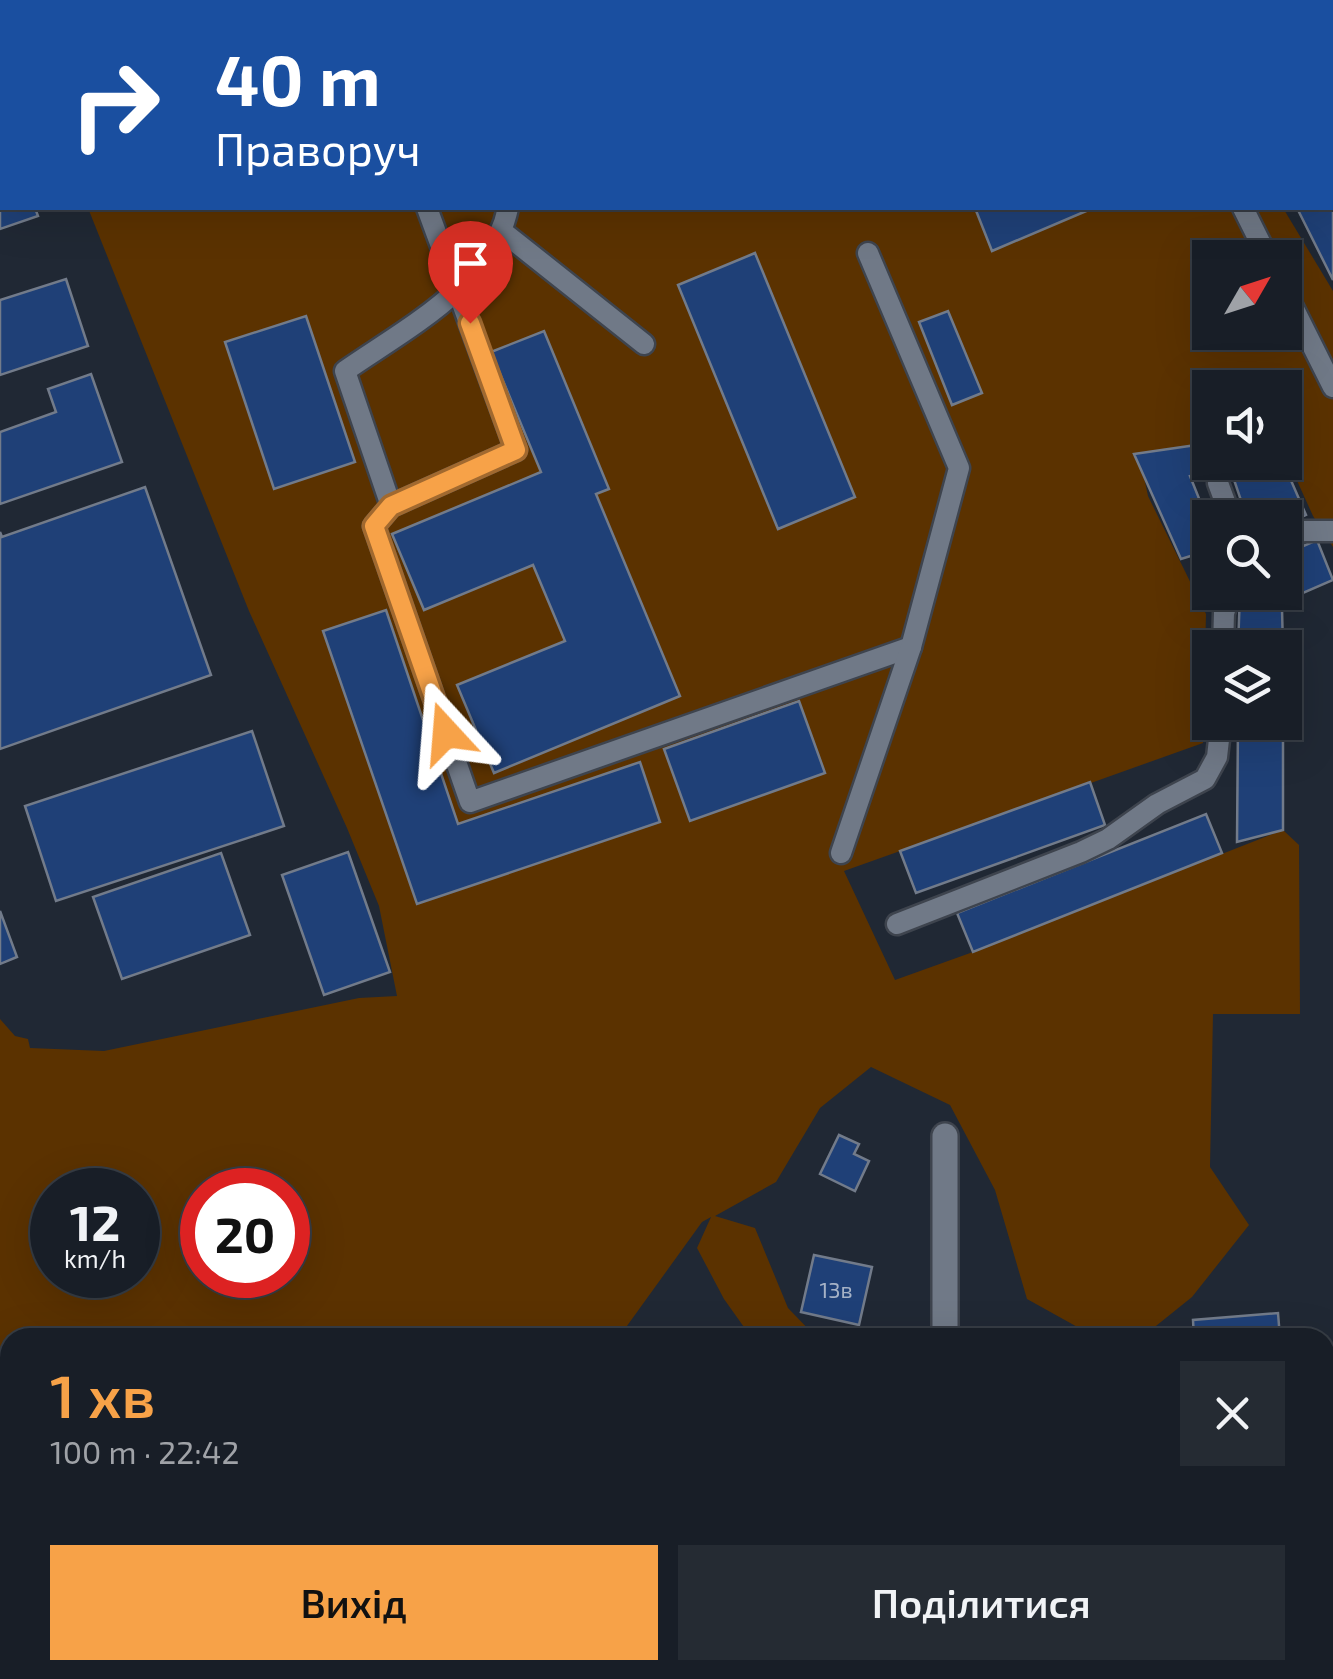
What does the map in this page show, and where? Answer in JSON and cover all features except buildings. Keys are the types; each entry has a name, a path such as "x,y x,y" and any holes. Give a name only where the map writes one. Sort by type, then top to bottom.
{"street":[{"path":"944,1328 946,1136"}],"lane":[{"path":"427,210 516,450 391,506 374,526 470,802 911,647"},
{"path":"391,506 345,371 458,291 503,232 508,210"},
{"path":"1244,210 1259,240"},
{"path":"503,232 644,344"},
{"path":"841,853 911,647 959,468 868,253"},
{"path":"1302,325 1333,387"},
{"path":"1218,483 1224,500"},
{"path":"1302,532 1333,531"},
{"path":"898,924 1108,839 1157,804 1205,780 1217,757 1219,740"}],"shaded area":[{"path":"89,210 1284,210 1333,291 1333,547 1297,480 1302,480 1302,370 1192,370 1192,457 1141,463 1148,496 1192,586 1192,610 1204,610 1206,614 1206,630 1192,630 1192,740 1203,743 844,871 895,980 1283,830 1299,845 1300,1014 1213,1014 1210,1167 1249,1225 1192,1297 1153,1328 1079,1328 1027,1299 995,1190 950,1105 871,1067 820,1108 776,1182 715,1216 755,1228 788,1308 807,1328 745,1328 697,1248 711,1217 702,1222 625,1328 0,1328 0,1019 15,1036 28,1039 30,1048 104,1051 359,998 397,996 379,906 249,611"}],"route":[{"path":"446,733 374,526 391,506 516,450 470,323"}]}
